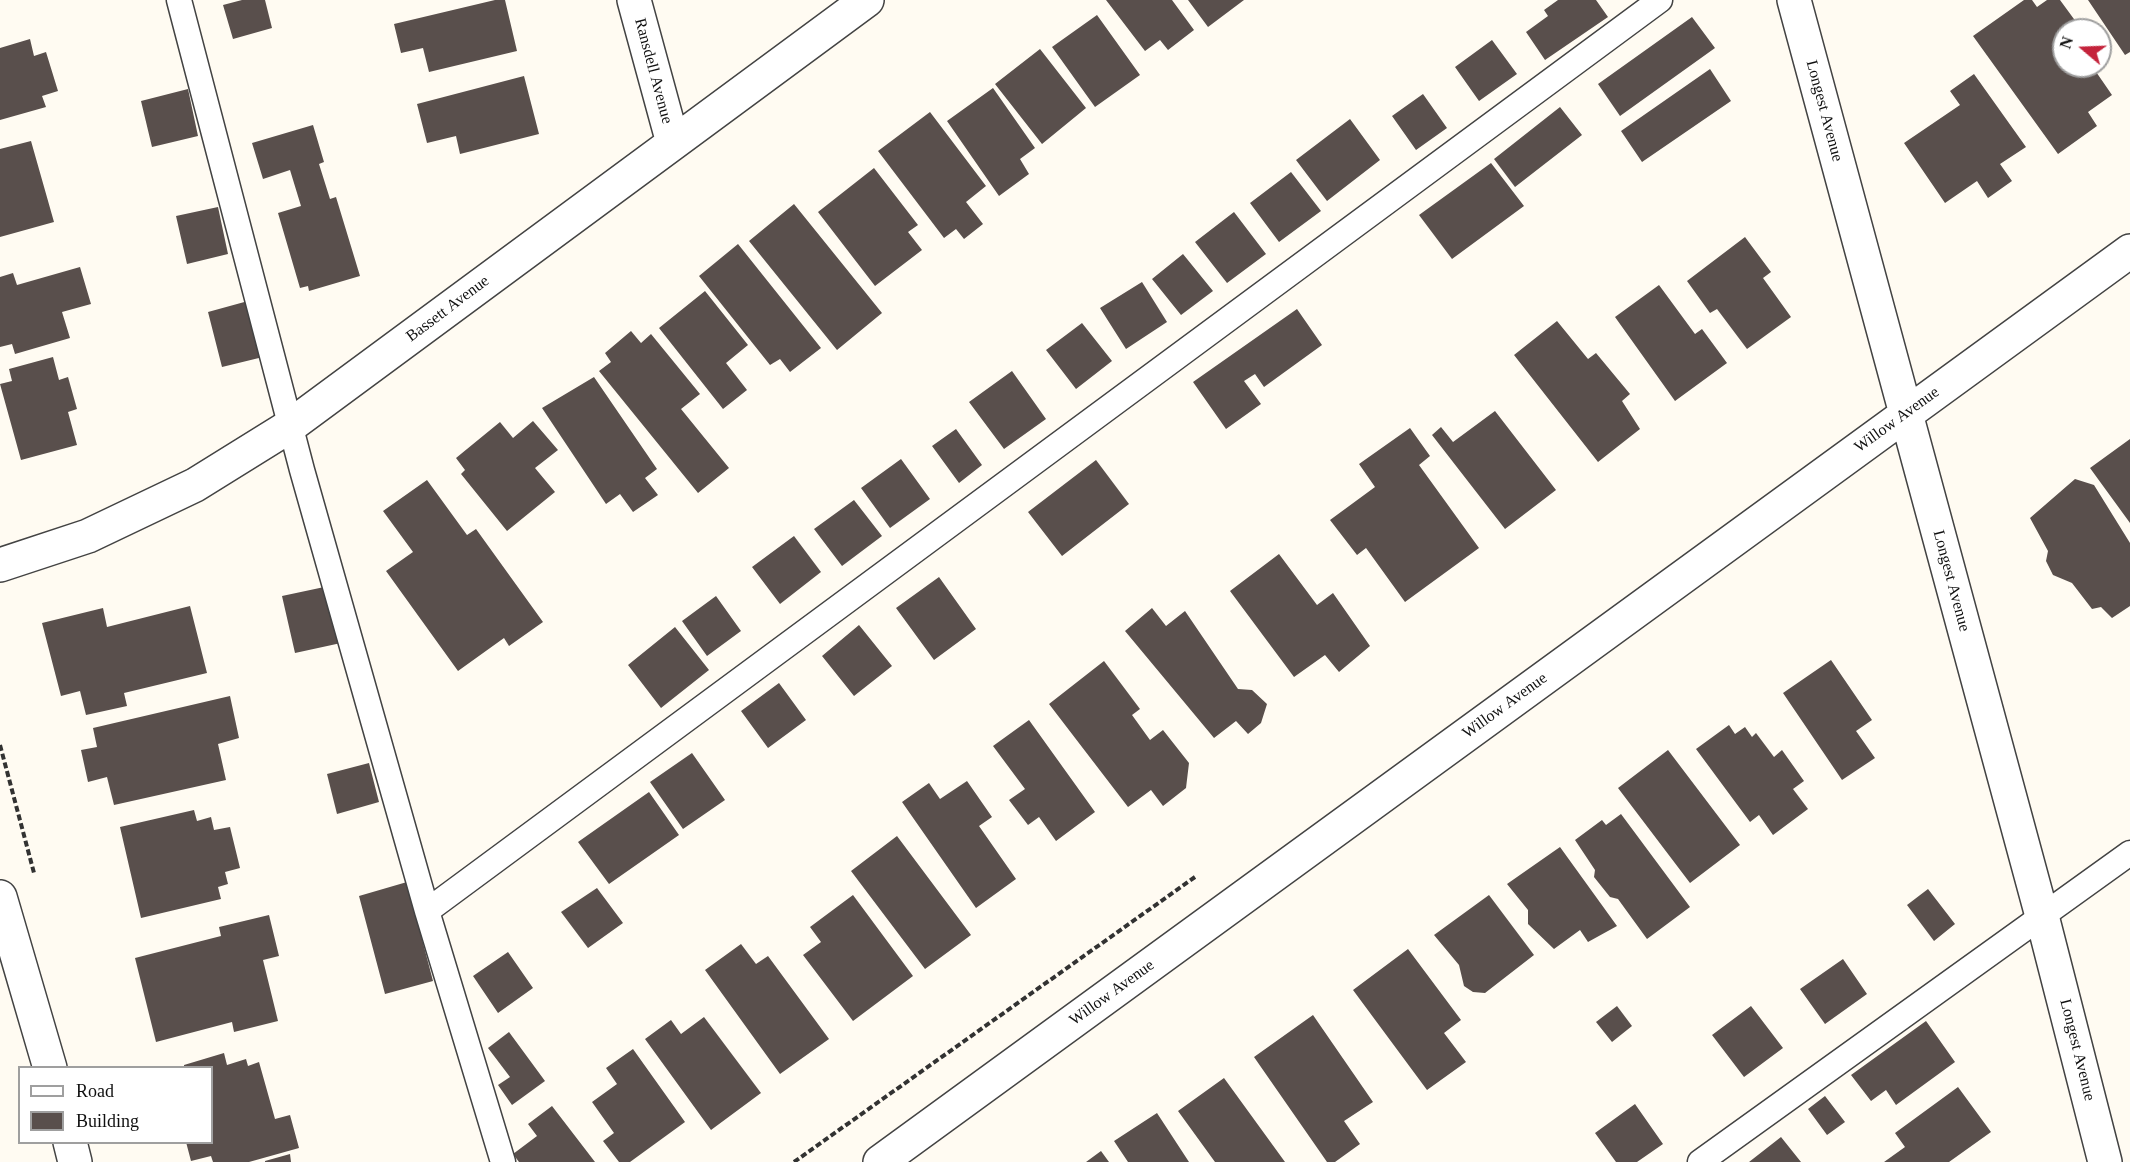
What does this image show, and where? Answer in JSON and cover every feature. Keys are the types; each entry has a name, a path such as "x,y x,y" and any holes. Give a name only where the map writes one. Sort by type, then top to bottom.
{"street":[{"name":"Ransdell Avenue","path":"634,0 673,143"},
{"name":"Bassett Avenue","path":"0,565 88,536 195,485 290,426 867,0"},
{"name":"Longest Avenue","path":"1794,0 2042,916 2105,1162"},
{"name":"Willow Avenue","path":"880,1162 2130,251"},
{"path":"0,897 49,1066"},
{"path":"70,1144 75,1162"}],"lane":[{"path":"179,0 290,426 427,911 503,1162"},
{"path":"427,911 1660,0"},
{"path":"1700,1162 2130,853"}],"building":[{"path":"242,0 265,0 272,28 233,39 223,5"},
{"path":"495,0 505,0 517,51 429,72 423,48 401,53 394,24"},
{"path":"1106,0 1172,0 1194,30 1168,50 1160,40 1145,51"},
{"path":"1188,0 1244,0 1208,27"},
{"path":"1558,0 1596,0 1608,17 1545,60 1526,32 1548,16 1544,10"},
{"path":"2024,0 2032,0 2037,7 2047,0 2060,0 2073,18 2052,18 2052,78 2100,78 2112,95 2088,112 2097,126 2058,154 1973,36"},
{"path":"2088,0 2130,0 2130,52 2125,55 2112,36 2112,18 2100,18"},
{"path":"1097,15 1140,75 1095,107 1052,47"},
{"path":"1692,17 1715,48 1620,116 1598,84"},
{"path":"30,39 34,56 46,52 58,91 42,96 46,107 0,120 0,48"},
{"path":"1492,40 1517,74 1479,101 1455,67"},
{"path":"1040,49 1086,108 1042,144 995,84"},
{"path":"1710,69 1731,101 1642,162 1621,131"},
{"path":"1974,74 2026,147 2000,164 2012,181 1988,198 1977,181 1945,203 1904,143 1960,105 1950,91"},
{"path":"524,76 539,134 460,154 456,136 427,143 417,104"},
{"path":"993,88 1035,148 1020,159 1029,174 999,196 947,121"},
{"path":"188,89 198,136 152,147 141,101"},
{"path":"1423,94 1447,128 1416,150 1392,116"},
{"path":"1560,107 1582,135 1515,187 1494,159"},
{"path":"930,112 986,186 966,202 983,224 964,239 956,229 944,238 878,151"},
{"path":"1350,119 1380,160 1327,201 1296,160"},
{"path":"313,125 324,162 319,164 330,199 336,197 360,276 309,291 308,286 300,288 278,213 301,206 290,170 263,179 252,143"},
{"path":"31,141 54,222 0,237 0,149"},
{"path":"1491,163 1524,206 1452,259 1419,215"},
{"path":"874,168 918,225 908,232 922,250 875,286 818,212"},
{"path":"1291,172 1321,211 1279,242 1250,203"},
{"path":"794,204 882,313 837,350 749,241"},
{"path":"218,207 228,254 187,264 176,216"},
{"path":"1234,212 1266,254 1227,283 1195,242"},
{"path":"1745,237 1771,272 1763,278 1791,317 1747,349 1717,309 1710,313 1687,281"},
{"path":"738,244 821,348 790,372 780,359 770,365 699,276"},
{"path":"1183,254 1213,291 1181,315 1152,279"},
{"path":"80,267 91,304 62,312 70,338 15,354 12,344 0,347 0,277 13,273 17,285"},
{"path":"1142,282 1167,322 1126,349 1100,308"},
{"path":"1659,285 1695,334 1702,329 1727,363 1675,401 1615,317"},
{"path":"705,291 748,345 726,363 747,390 723,409 659,328"},
{"path":"248,301 263,357 222,367 208,312"},
{"path":"1297,309 1322,345 1264,387 1255,374 1244,381 1261,404 1226,429 1193,382"},
{"path":"1557,321 1588,359 1596,353 1630,394 1622,401 1640,429 1598,462 1514,355"},
{"path":"1082,323 1112,361 1076,389 1046,350"},
{"path":"631,331 641,343 651,334 700,394 681,409 729,468 698,493 599,371 611,362 605,353"},
{"path":"53,357 59,380 68,377 77,409 68,412 77,445 21,460 0,384 12,381 9,369"},
{"path":"1012,371 1046,419 1004,449 969,402"},
{"path":"594,377 657,469 645,478 658,495 633,512 620,494 606,504 542,408"},
{"path":"1495,411 1556,490 1505,529 1432,435 1441,427 1453,442"},
{"path":"533,421 558,450 535,468 555,492 507,531 461,474 465,470 456,458 500,422 513,438"},
{"path":"1410,428 1430,456 1419,465 1479,548 1405,602 1366,548 1357,555 1330,520 1375,487 1359,464"},
{"path":"956,429 982,465 959,483 932,446"},
{"path":"2130,439 2130,523 2090,468"},
{"path":"901,459 930,499 890,528 861,488"},
{"path":"1096,460 1129,504 1062,556 1028,512"},
{"path":"2075,479 2094,485 2130,543 2130,606 2112,618 2101,607 2092,609 2072,583 2053,575 2046,561 2048,551 2030,518"},
{"path":"427,480 467,535 476,529 543,622 509,646 504,638 458,671 386,571 413,552 383,511"},
{"path":"854,500 882,536 842,566 814,529"},
{"path":"794,536 821,572 780,604 752,567"},
{"path":"1279,554 1317,605 1333,593 1370,646 1339,672 1325,655 1294,677 1230,591"},
{"path":"939,577 976,629 934,660 896,608"},
{"path":"329,586 341,643 295,653 282,596"},
{"path":"716,596 741,631 707,656 682,621"},
{"path":"190,606 207,673 124,693 127,706 86,715 80,691 61,696 42,623 103,608 107,627"},
{"path":"1152,608 1166,626 1185,611 1238,689 1252,690 1267,704 1261,723 1248,734 1236,721 1214,738 1125,631"},
{"path":"859,625 892,666 854,696 822,656"},
{"path":"675,627 709,670 661,708 628,665"},
{"path":"1831,660 1872,720 1856,731 1875,758 1842,780 1783,693"},
{"path":"1104,661 1140,709 1132,715 1150,740 1163,730 1189,763 1186,788 1163,806 1151,790 1128,807 1049,704"},
{"path":"779,683 806,720 768,748 741,711"},
{"path":"230,696 239,738 218,744 226,780 114,805 107,777 88,782 81,750 97,747 93,728"},
{"path":"1029,720 1095,812 1056,841 1039,817 1028,825 1009,800 1025,789 993,746"},
{"path":"1729,725 1735,734 1745,727 1752,737 1756,733 1774,757 1782,750 1804,781 1793,789 1808,809 1773,835 1759,815 1750,822 1696,749"},
{"path":"1668,750 1740,845 1690,883 1618,788"},
{"path":"692,753 725,800 683,829 650,782"},
{"path":"369,763 379,802 337,814 327,774"},
{"path":"967,781 992,817 979,826 1016,879 976,908 902,802 929,783 940,799"},
{"path":"649,792 679,835 609,884 578,842"},
{"path":"194,810 197,821 211,817 214,830 230,827 240,868 225,872 228,884 218,887 221,899 141,918 120,827"},
{"path":"1621,814 1690,907 1647,939 1618,899 1610,897 1594,877 1595,870 1575,840 1602,820 1606,825"},
{"path":"897,836 971,935 925,969 851,871"},
{"path":"1560,847 1617,926 1588,942 1580,930 1554,949 1528,924 1528,910 1507,884"},
{"path":"407,882 433,981 385,994 359,896"},
{"path":"597,888 623,923 588,948 561,912"},
{"path":"1928,889 1955,924 1934,941 1907,905"},
{"path":"853,895 913,976 853,1021 803,955 821,942 810,927"},
{"path":"1489,895 1534,955 1485,993 1473,992 1464,986 1459,965 1434,935"},
{"path":"269,915 279,956 263,960 278,1021 234,1032 232,1022 156,1042 135,958 221,936 219,927"},
{"path":"741,944 756,964 768,956 829,1039 780,1074 705,970"},
{"path":"1408,949 1461,1020 1444,1033 1466,1062 1427,1090 1353,990"},
{"path":"508,952 533,988 498,1013 473,976"},
{"path":"1843,959 1867,994 1825,1024 1800,989"},
{"path":"1617,1006 1632,1026 1612,1042 1596,1022"},
{"path":"1751,1006 1783,1048 1744,1077 1712,1035"},
{"path":"1313,1015 1373,1102 1344,1121 1360,1144 1335,1162 1327,1162 1254,1057"},
{"path":"704,1017 761,1093 711,1130 645,1039 671,1020 681,1034"},
{"path":"1926,1021 1955,1062 1896,1105 1886,1090 1871,1101 1851,1075"},
{"path":"509,1032 545,1081 512,1105 498,1085 510,1077 488,1048"},
{"path":"633,1049 685,1122 630,1162 619,1162 603,1141 614,1133 592,1102 617,1084 606,1068"},
{"path":"224,1053 227,1065 246,1059 248,1066 259,1062 275,1119 290,1115 299,1148 249,1162 213,1162 211,1156 191,1161 187,1144 213,1144 213,1066 184,1065"},
{"path":"1224,1078 1285,1162 1215,1162 1178,1111"},
{"path":"1958,1087 1991,1132 1949,1162 1884,1162 1905,1147 1895,1133"},
{"path":"1825,1096 1845,1122 1827,1135 1808,1109"},
{"path":"1635,1104 1663,1144 1637,1162 1616,1162 1595,1133"},
{"path":"552,1106 595,1162 519,1162 513,1154 537,1136 528,1124"},
{"path":"1157,1113 1189,1162 1128,1162 1114,1141"},
{"path":"1781,1137 1801,1162 1749,1162"},
{"path":"1101,1151 1109,1162 1086,1162"},
{"path":"290,1154 291,1162 265,1162 265,1161"}]}
